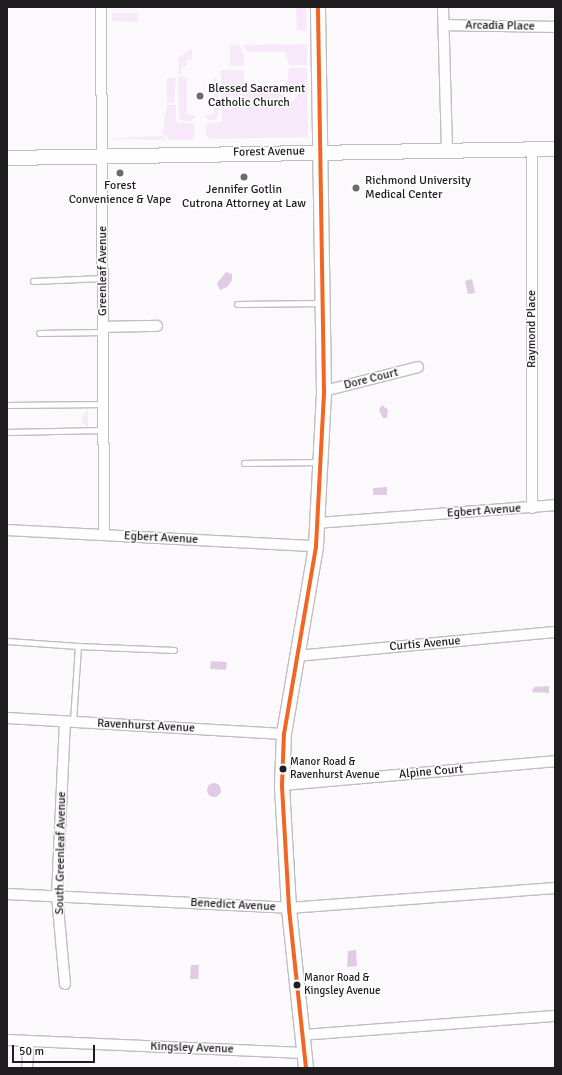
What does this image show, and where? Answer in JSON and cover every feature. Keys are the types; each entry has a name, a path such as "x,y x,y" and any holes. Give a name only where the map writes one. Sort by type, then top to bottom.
{"street":[{"name":"Greenleaf Avenue","path":"101,7 104,535"},
{"path":"306,1068 289,908 282,785 284,734 296,656 316,546 324,391 318,7"},
{"path":"443,7 445,25 447,151"},
{"name":"Arcadia Place","path":"445,25 555,27"},
{"name":"Forest Avenue","path":"7,158 321,151 555,149"},
{"name":"Raymond Place","path":"532,150 532,508"},
{"path":"103,330 157,326"},
{"name":"Dore Court","path":"324,391 418,367"},
{"name":"Egbert Avenue","path":"317,523 532,508 555,505"},
{"name":"Egbert Avenue","path":"7,530 316,546"},
{"name":"Curtis Avenue","path":"296,656 555,632"},
{"name":"Ravenhurst Avenue","path":"7,718 284,734"},
{"name":"South Greenleaf Avenue","path":"65,984 57,896 69,722"},
{"name":"Alpine Court","path":"282,785 555,761"},
{"name":"Benedict Avenue","path":"7,894 289,908 555,888"},
{"path":"302,1035 555,1016"},
{"name":"Kingsley Avenue","path":"7,1040 304,1053"},
{"path":"27,1068 29,1041"}],"lane":[{"path":"33,280 102,278"},
{"path":"237,304 323,303"},
{"path":"39,333 103,330"},
{"path":"7,405 103,404"},
{"path":"7,432 103,430"},
{"path":"244,463 320,462"},
{"path":"7,641 174,650"},
{"path":"69,722 78,646"}],"shaded area":[{"path":"296,7 306,7 307,31 297,30"},
{"path":"112,13 138,13 138,22 112,21"},
{"path":"307,44 307,65 289,65 285,52 247,52 243,45"},
{"path":"230,45 239,45 244,55 244,65 230,66"},
{"path":"192,48 192,60 187,60 187,66 182,66 182,74 179,74 178,58"},
{"path":"289,68 307,68 308,137 210,139 206,136 206,126 209,123 222,122 221,100 234,100 233,96 221,98 221,70 244,70 244,89 285,89 284,99 292,102 296,99 298,93 294,88 287,89"},
{"path":"178,77 187,77 187,114 196,116 191,121 184,121 179,118"},
{"path":"214,77 218,80 218,116 215,120 209,120 204,116 214,114"},
{"path":"167,78 176,78 174,103 167,102"},
{"path":"167,105 176,105 176,120 179,123 191,123 195,126 193,140 170,140 162,133"},
{"path":"162,136 166,140 113,139 114,138"},
{"path":"226,272 232,274 232,280 227,287 220,290 217,283"},
{"path":"472,279 475,293 468,294 465,281"},
{"path":"382,405 388,410 387,418 383,418 379,410"},
{"path":"88,408 88,429 81,420"},
{"path":"387,487 387,495 373,495 373,488"},
{"path":"211,661 227,662 226,670 210,669"},
{"path":"549,686 549,693 532,692 534,687"},
{"path":"214,783 219,785 221,790 219,795 214,797 209,795 207,790 209,785"},
{"path":"356,950 357,966 347,967 348,951"},
{"path":"191,965 199,965 198,979 190,979"}],"transit line":[{"path":"306,1068 289,908 282,785 284,734 316,546 324,391 318,7"}],"place":[{"name":"Blessed Sacrament Catholic Church","path":"200,96"},
{"name":"Forest Convenience & Vape","path":"120,173"},
{"name":"Jennifer Gotlin Cutrona Attorney at Law","path":"244,177"},
{"name":"Richmond University Medical Center","path":"356,188"},
{"name":"Manor Road & Ravenhurst Avenue","path":"283,769"},
{"name":"Manor Road & Kingsley Avenue","path":"297,985"}]}
